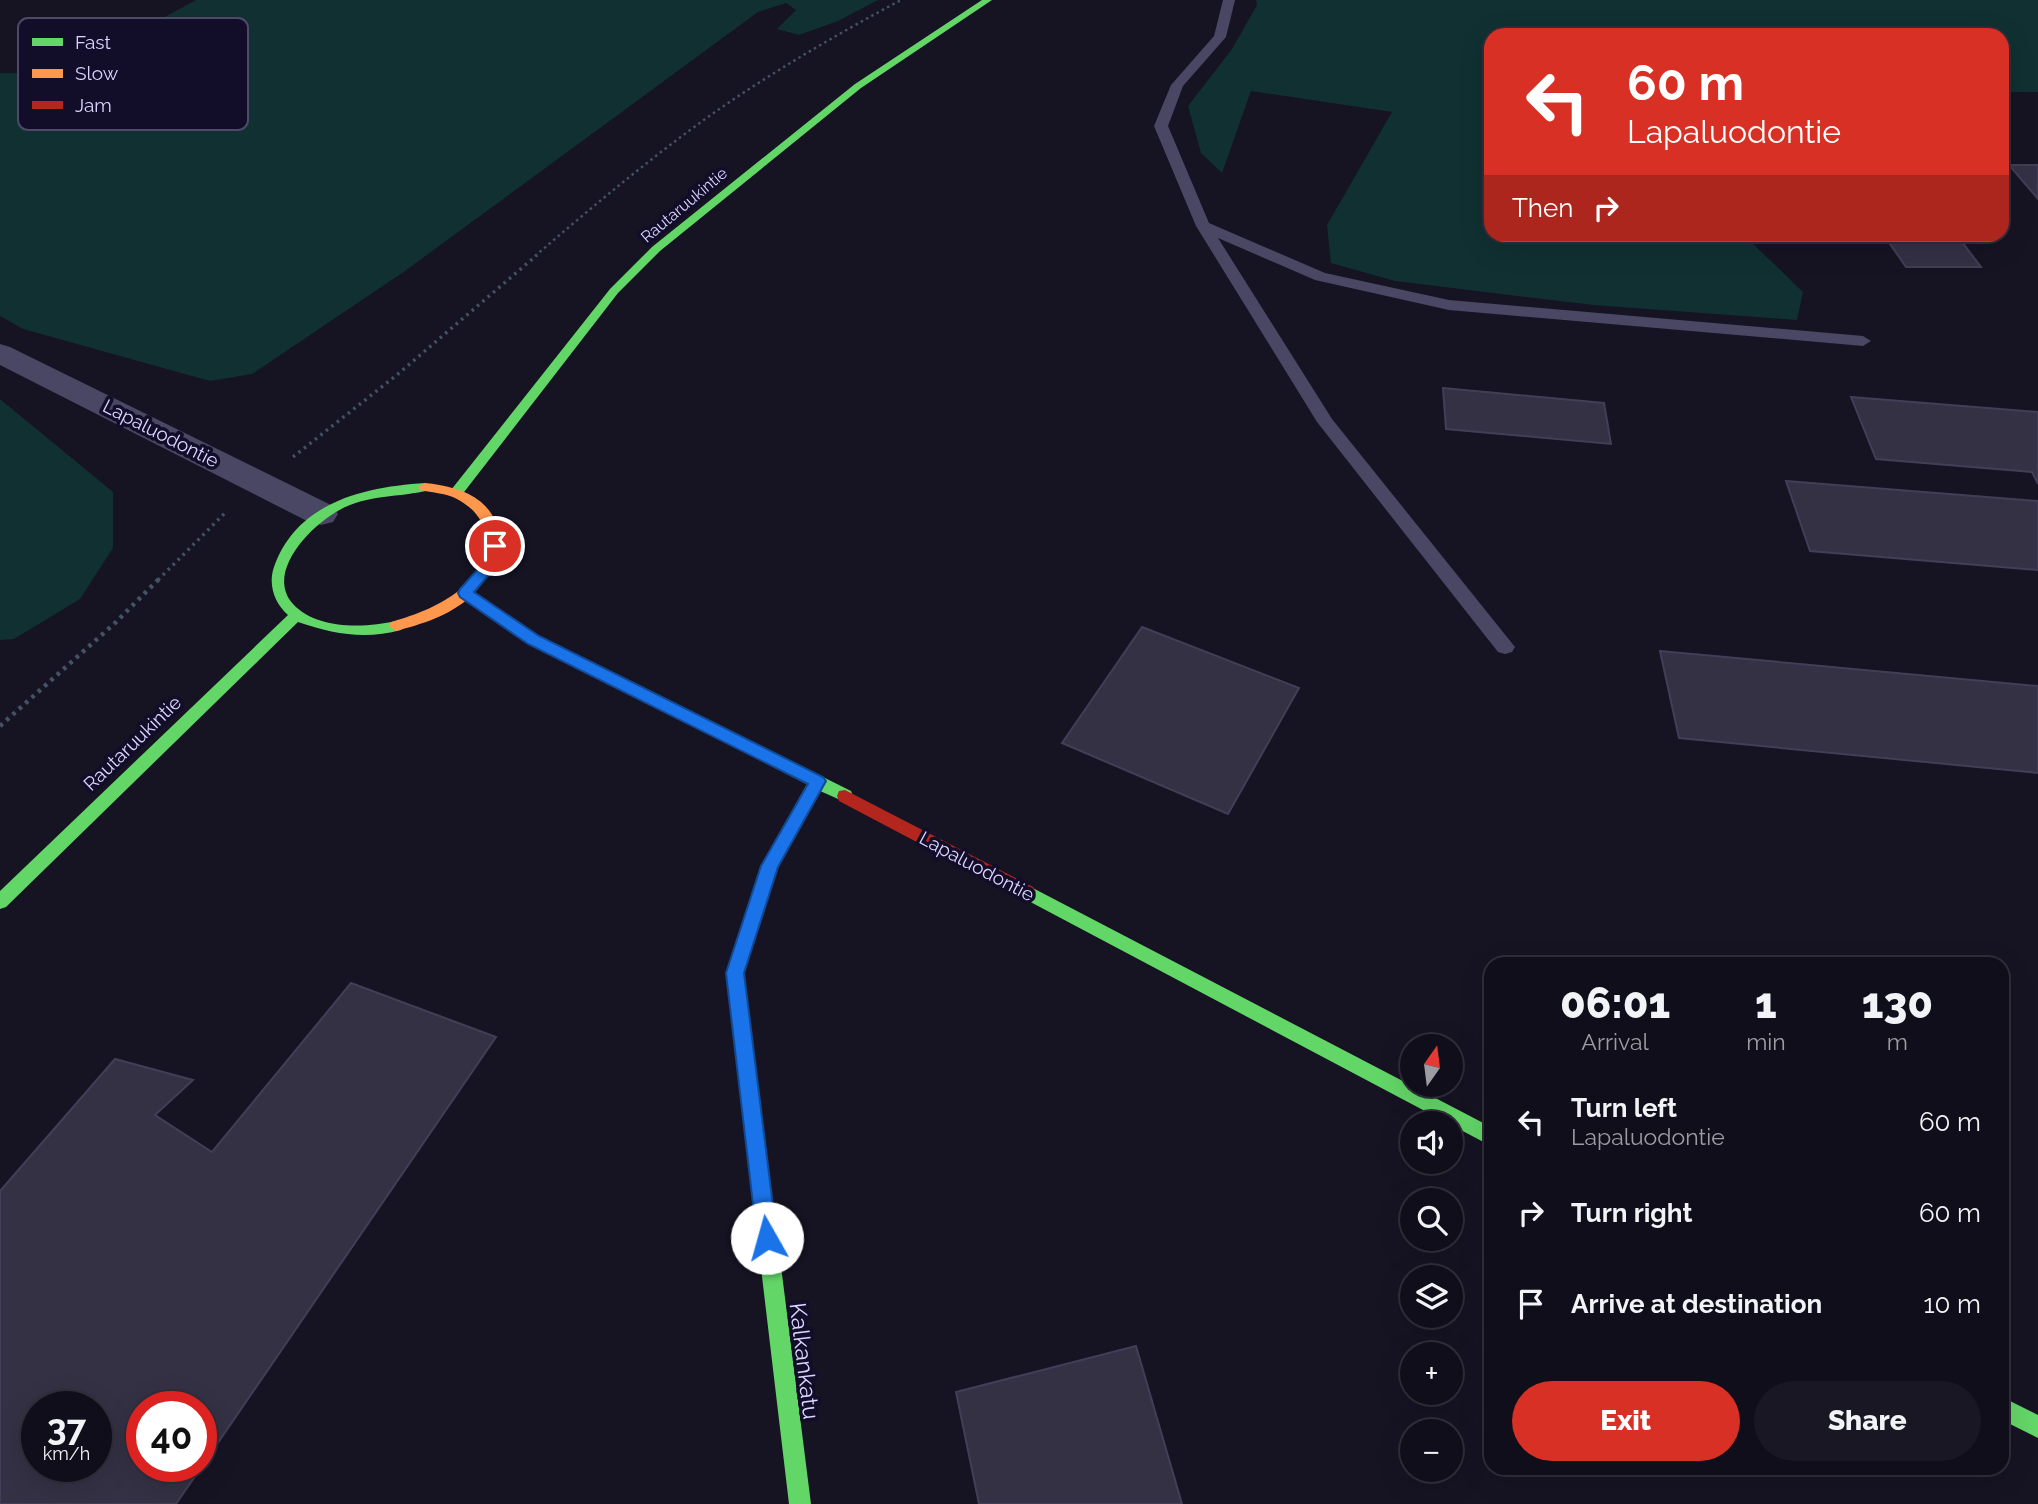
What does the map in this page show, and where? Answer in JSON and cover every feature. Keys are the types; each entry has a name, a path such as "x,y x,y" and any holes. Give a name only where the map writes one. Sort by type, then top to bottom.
{"main road":[{"name":"Rautaruukintie","path":"456,493 606,301 656,250 858,86 988,0"},
{"path":"425,487 456,493 479,505 492,524 495,546 485,570 465,593 435,613 397,627 359,632 323,628 295,617 280,599 275,578 281,555 297,533 321,514 354,498 390,489 425,487"},
{"name":"Lapaluodontie","path":"465,593 534,640 817,781 1484,1134"},
{"name":"Rautaruukintie","path":"0,902 295,617"},
{"name":"Kalkankatu","path":"800,1504 735,973 769,866 817,781"},
{"path":"2009,1412 2038,1427"}],"street":[{"name":"Lapaluodontie","path":"0,353 321,514"}],"lane":[{"path":"1229,0 1220,37 1177,85 1161,126 1203,226 1325,422 1505,647"},
{"path":"1203,226 1320,277 1449,305 1863,341"}],"path":[{"path":"0,726 115,623 214,522 260,482 347,418 604,199 708,117 901,0"}],"green space":[{"path":"196,0 878,0 838,21 799,35 777,29 796,10 786,3 758,12 405,271 252,374 210,381 23,329 0,316 0,73 18,73 18,130 248,130 248,18 163,18"},
{"path":"1256,0 2038,0 2038,92 2009,92 2009,28 1484,28 1484,242 1751,242 1803,292 1797,320 1593,305 1395,281 1331,263 1327,225 1392,112 1251,91 1222,173 1201,153 1188,106 1232,49 1257,5"},
{"path":"0,399 113,492 113,548 80,599 14,639 0,640"}],"building":[{"path":"2009,165 2038,165 2038,199"},
{"path":"1889,242 1962,242 1981,267 1906,267"},
{"path":"1443,388 1604,403 1611,444 1446,429"},
{"path":"1851,397 2038,412 2038,484 2032,472 1876,459"},
{"path":"1786,481 2038,501 2038,570 1810,551"},
{"path":"1142,627 1299,688 1228,814 1062,743"},
{"path":"1660,651 2038,686 2038,773 1679,738"},
{"path":"351,983 496,1037 217,1444 217,1391 126,1391 126,1482 191,1482 176,1504 0,1504 0,1191 115,1059 193,1080 155,1115 212,1152"},
{"path":"1136,1346 1182,1504 979,1504 956,1392"}],"traffic: fast":[{"path":"456,493 614,291 656,249 858,86 988,0"},
{"path":"396,626 345,630 302,618 286,606 279,590 279,572 285,554 297,537 313,521 332,508 377,493 425,487"},
{"path":"465,593 534,640 845,796"},
{"path":"0,902 295,617"},
{"path":"800,1504 735,973 769,866 817,781"},
{"path":"1027,892 1484,1133"},
{"path":"2009,1412 2038,1427"}],"traffic: slow":[{"path":"396,626 432,613 458,599 476,582 490,556 491,529 486,516 476,505 453,492 425,487"}],"traffic: jam":[{"path":"845,796 1027,892"}],"route":[{"path":"495,546 485,570 465,593 534,640 817,781 769,866 735,973 767,1238"}]}
